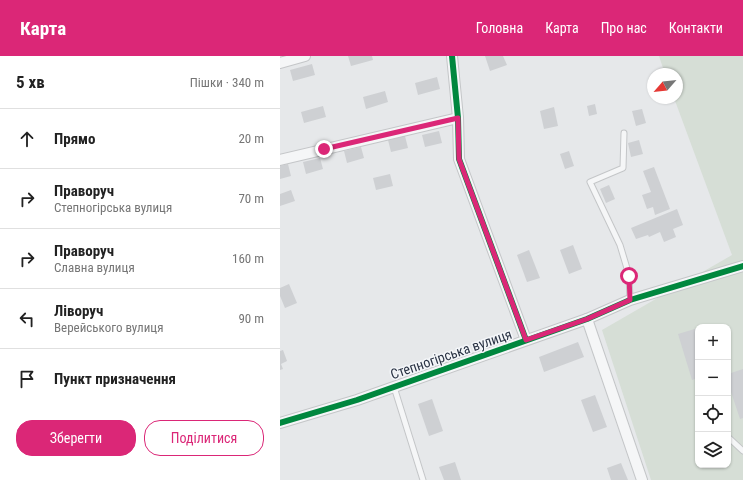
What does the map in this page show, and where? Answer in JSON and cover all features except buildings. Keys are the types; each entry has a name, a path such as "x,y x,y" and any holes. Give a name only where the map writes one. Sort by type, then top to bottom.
{"street":[{"path":"280,63 305,56"},
{"path":"452,56 458,118 459,159 526,340"},
{"path":"280,160 458,118"},
{"name":"Степногірська вулиця","path":"280,423 357,400 394,387 587,319 630,300 743,266"},
{"path":"587,319 642,480"}],"lane":[{"path":"624,133 623,168 590,182 620,245 629,276 630,300"},
{"path":"394,387 423,480"},
{"path":"731,440 743,450"}],"shaded area":[{"path":"659,56 743,56 743,480 651,480 602,330 732,255 676,104 683,104 683,68 663,68"}],"cycle path":[{"path":"452,56 458,118 459,159 526,340"},
{"path":"280,423 357,400 587,319 630,300 743,266"}],"route":[{"path":"324,149 458,118 459,159 526,340 587,319 630,300 629,276"}]}
